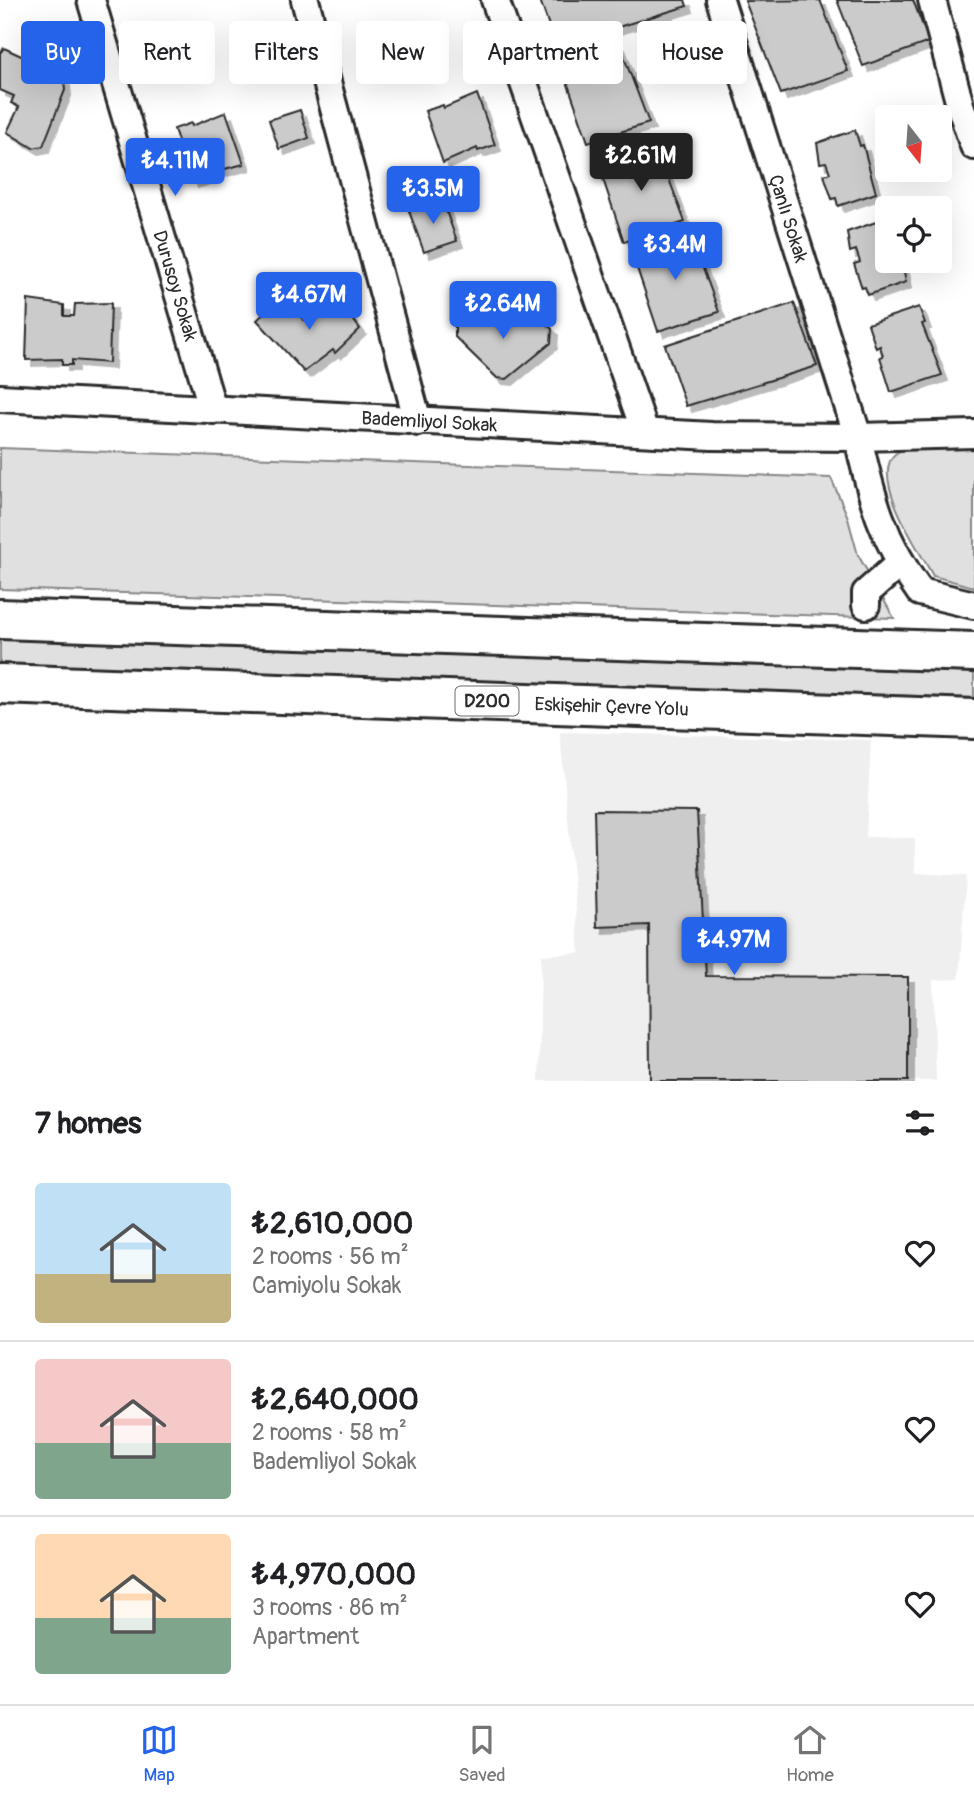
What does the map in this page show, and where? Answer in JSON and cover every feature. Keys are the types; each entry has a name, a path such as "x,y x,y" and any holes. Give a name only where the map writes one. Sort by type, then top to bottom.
{"highway":[{"path":"0,619 974,652"},
{"name":"Eskişehir Çevre Yolu","path":"0,684 974,719"}],"street":[{"name":"Durusoy Sokak","path":"91,0 213,410"},
{"path":"305,0 418,422"},
{"path":"495,0 645,432"},
{"name":"Çanlı Sokak","path":"720,0 858,437"},
{"path":"932,0 960,106 974,146"},
{"name":"Bademliyol Sokak","path":"0,398 712,436 858,437 974,434"},
{"path":"858,437 872,502 899,564 920,592 974,605"},
{"path":"866,605 866,593 899,564"}],"shaded area":[{"path":"927,443 974,447 974,587 933,576 892,497 888,480 889,465 895,454"},
{"path":"0,448 831,478 847,515 858,555 894,618 0,589"},
{"path":"0,639 974,671 974,698 0,665"},
{"path":"560,732 871,740 866,837 915,838 915,873 966,876 959,979 933,980 936,1081 539,1081 541,955 580,953"}],"building":[{"path":"540,0 685,0 687,6 623,26 623,21 547,21"},
{"path":"820,0 848,71 781,94 745,1"},
{"path":"837,0 913,0 929,42 863,66"},
{"path":"4,48 21,56 21,84 64,84 65,90 43,146 33,148 7,132 19,107 11,103 14,96 0,90 0,53"},
{"path":"623,55 649,123 588,142 568,84 623,84"},
{"path":"477,94 495,145 478,151 477,148 443,163 425,111 443,105 444,108"},
{"path":"300,110 309,138 279,149 269,120"},
{"path":"226,112 244,164 209,173 210,176 192,182 174,129 191,123 192,126"},
{"path":"855,130 860,146 863,145 876,193 838,206 836,198 832,199 824,175 830,173 826,162 820,163 817,143"},
{"path":"656,144 685,222 624,242 598,164"},
{"path":"442,200 457,241 424,252 409,211"},
{"path":"875,222 875,273 904,273 906,282 868,295 865,287 862,288 854,264 860,262 856,250 850,252 847,232"},
{"path":"690,233 719,312 658,331 632,253"},
{"path":"285,299 304,320 311,314 316,320 335,302 342,309 344,307 360,329 335,353 333,350 304,372 257,320 275,303 277,306"},
{"path":"28,300 64,305 64,316 74,316 75,304 111,303 109,363 72,360 72,365 62,365 62,359 26,360"},
{"path":"794,303 817,366 686,406 665,345"},
{"path":"480,307 499,329 507,321 512,326 530,310 552,329 551,343 507,379 497,378 455,337 455,324"},
{"path":"919,307 925,323 922,324 942,375 891,392 880,357 883,356 880,346 876,348 868,324"},
{"path":"594,810 697,811 706,976 908,977 908,1081 650,1081 649,925 597,927"}]}
